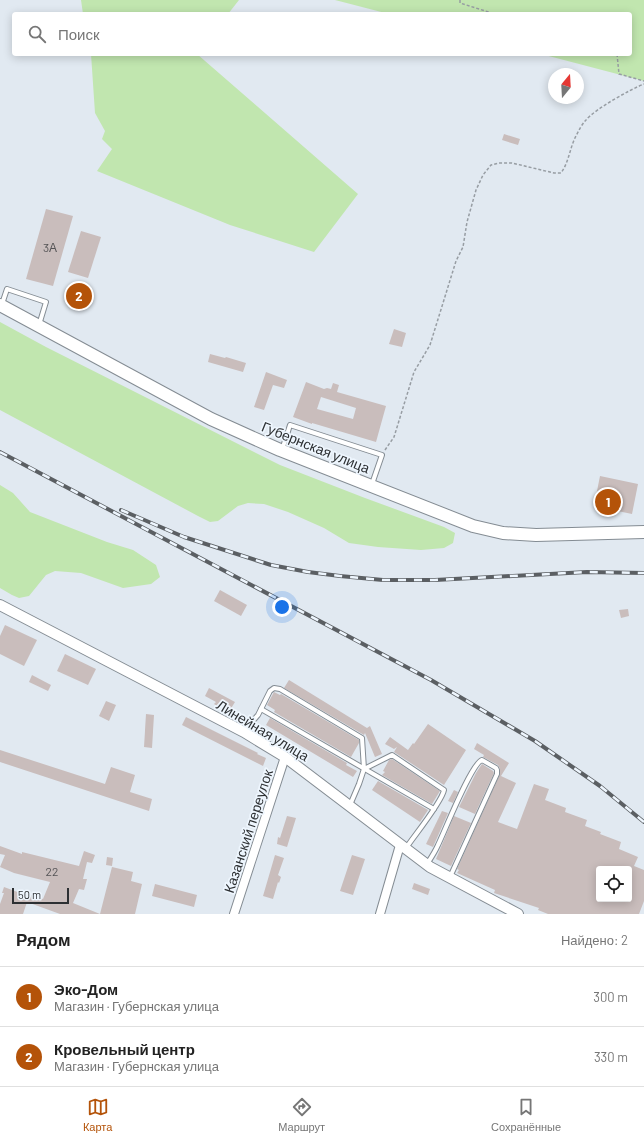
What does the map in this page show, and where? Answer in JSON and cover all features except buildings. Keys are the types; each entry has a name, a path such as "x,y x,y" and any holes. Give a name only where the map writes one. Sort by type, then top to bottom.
{"main road":[{"name":"Губернская улица","path":"1,306 211,419 282,451 473,526 503,533 536,535 644,532"}],"street":[{"name":"Линейная улица","path":"0,605 244,732 285,757 427,864 518,914"},
{"name":"Казанский переулок","path":"234,914 285,757"},
{"path":"380,914 403,847"}],"lane":[{"path":"1,306 7,289 46,302 39,326"},
{"path":"282,451 290,425 382,455 371,486"},
{"path":"244,732 258,715 270,691 274,688 280,689 362,738 364,769 349,805"},
{"path":"261,709 434,809"},
{"path":"364,769 392,755 444,790 434,809 403,847"},
{"path":"427,864 437,847 469,776 479,761 482,760 496,768 498,770 497,774 450,878"}],"path":[{"path":"460,0 460,3 489,12"},
{"path":"617,56 619,74 644,81"},
{"path":"382,455 394,437 414,372 430,345 456,261 463,247 467,222 476,190 483,175 491,165 500,162 512,163 554,173 561,173 565,168 570,148 587,119 620,97 644,84"}],"green space":[{"path":"81,0 239,0 230,12 83,12"},
{"path":"335,0 644,0 644,81 549,56 632,56 632,12 381,12"},
{"path":"91,56 199,56 358,194 314,252 230,225 97,171 112,149 102,139 105,131 95,113"},
{"path":"0,322 46,347 280,465 444,527 455,533 453,543 444,548 421,550 349,543 324,528 288,512 264,504 248,503 238,506 218,521 210,522 0,410"},
{"path":"0,485 13,493 30,512 107,542 133,550 156,565 160,577 151,584 123,588 81,573 55,571 46,575 29,596 19,598 12,595 0,588"}],"railway":[{"path":"0,452 431,680 535,741 600,786 644,822"},
{"path":"121,510 184,537 271,565 340,576 383,580 435,580 587,572 644,573"}],"place":[{"name":"Кровельный центр","path":"79,296"},
{"name":"Эко-Дом","path":"608,502"}]}
